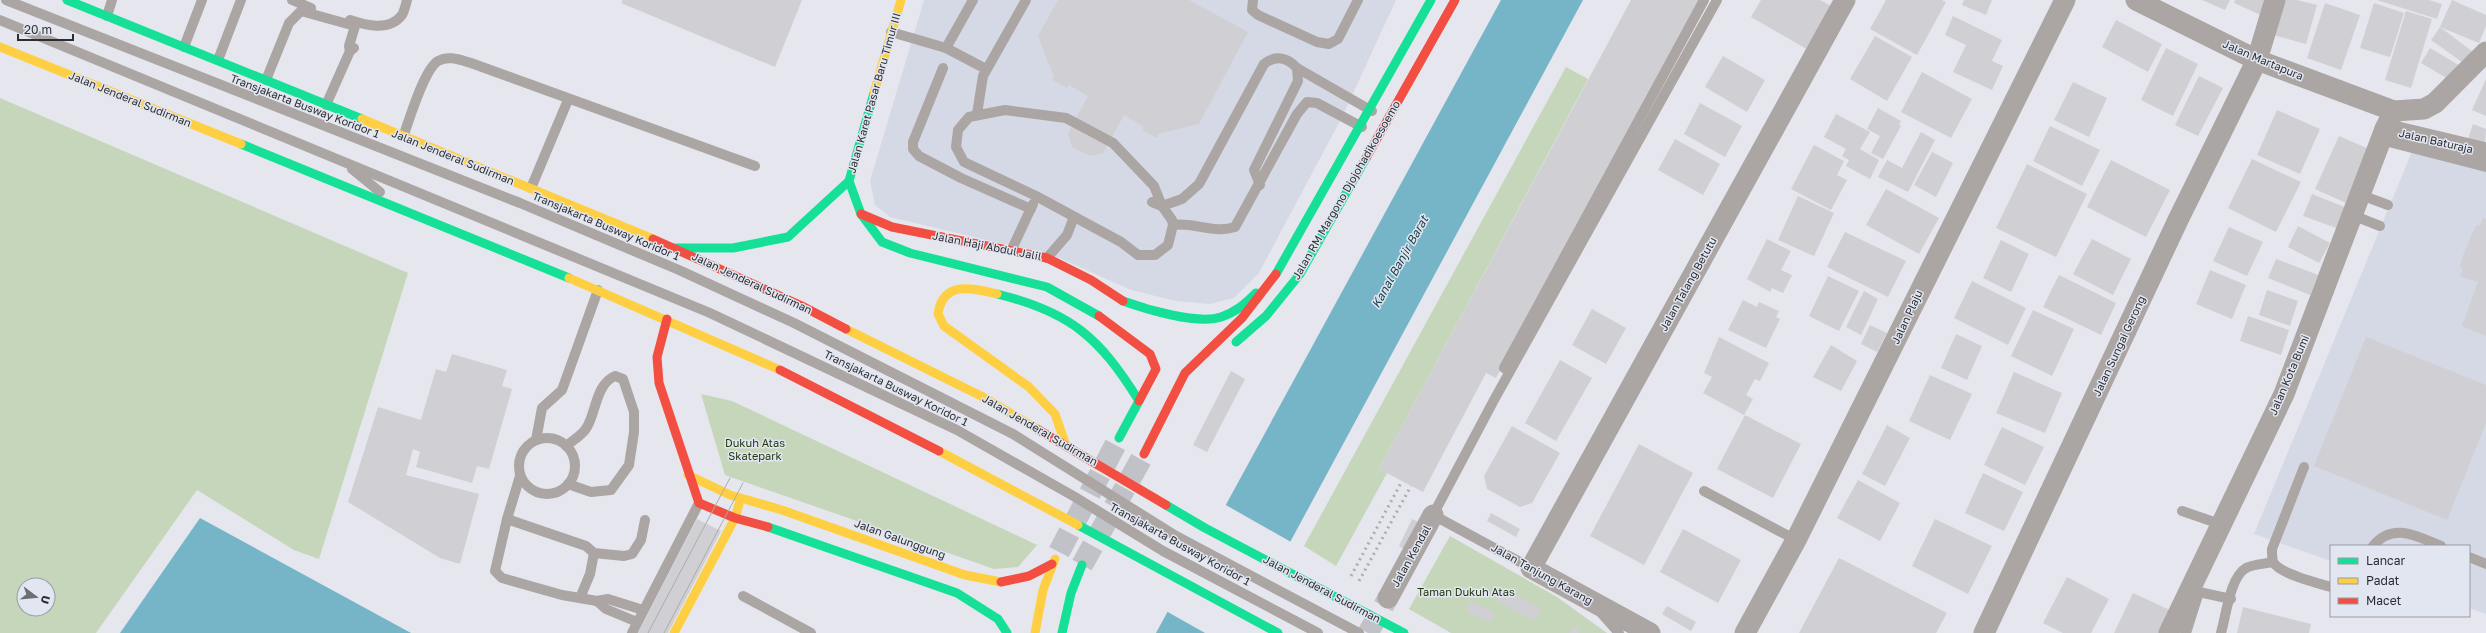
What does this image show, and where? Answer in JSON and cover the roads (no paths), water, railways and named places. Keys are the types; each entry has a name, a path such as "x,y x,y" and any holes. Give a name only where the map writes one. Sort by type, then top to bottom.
{"main road":[{"name":"Jalan Jenderal Sudirman","path":"67,0 531,188 675,248 802,306 900,357 981,396 1065,443 1205,528 1404,633"},
{"name":"Jalan Karet Pasar Baru Timur III","path":"675,248 733,248 788,237 849,181 901,0"},
{"name":"Jalan RM Margono Djojohadikoesoemo","path":"1144,454 1185,373 1242,318 1283,265 1361,127 1430,0"},
{"name":"Jalan RM Margono Djojohadikoesoemo","path":"1230,347 1266,316 1300,274 1455,0"},
{"name":"Jalan Jenderal Sudirman","path":"0,47 404,208 667,319 766,363 1026,496 1278,633"},
{"name":"Jalan Haji Abdul Jalil","path":"849,181 861,214 882,242 910,254 1047,287 1110,323 1150,354 1156,369 1140,401"},
{"name":"Jalan Haji Abdul Jalil","path":"861,214 892,227 1047,258 1091,280 1117,299 1150,311 1191,318 1220,318 1241,308 1283,265 1316,245"},
{"path":"1065,443 1055,414 1029,387 944,326 938,314 941,301 948,293 958,289 968,289 1045,310 1062,317 1084,331 1103,349 1140,401 1119,438"},
{"path":"667,319 657,357 659,383 688,475 699,503 735,518 778,530 957,593 998,619 1007,633"},
{"name":"Jalan RM Margono Djojohadikoesoemo","path":"1175,391 1200,372"},
{"name":"Jalan Galunggung","path":"688,475 715,489 740,498 782,510 860,536 965,575 995,583 1027,578 1052,564"},
{"path":"674,633 735,518 740,498"},
{"path":"1035,633 1043,590 1052,564 1059,552"},
{"path":"1062,633 1071,593 1082,565"}],"street":[{"name":"Jalan Talang Betutu","path":"1531,568 1845,0"},
{"name":"Jalan Plaju","path":"1745,633 1796,540 2065,0"},
{"name":"Jalan Martapura","path":"2137,0 2387,126"},
{"name":"Jalan Sungai Gerong","path":"1984,633 2172,234 2257,60 2275,0"},
{"path":"2387,126 2435,103 2486,52"},
{"name":"Jalan Baturaja","path":"2387,126 2486,152"},
{"name":"Jalan Kota Bumi","path":"2168,633 2194,590 2220,524 2284,394 2387,126"},
{"name":"Jalan Kendal","path":"1388,598 1433,515"},
{"name":"Jalan Tanjung Karang","path":"1531,568 1650,633"}],"lane":[{"name":"Transjakarta Busway Koridor 1","path":"6,0 520,203 679,270 779,316 1013,434 1176,536 1359,633"},
{"path":"107,16 112,0"},
{"path":"184,47 202,0"},
{"path":"218,60 241,0"},
{"path":"266,80 288,23 294,2 363,24 387,25 401,16 407,0"},
{"path":"946,48 973,0"},
{"path":"977,114 986,69 1026,0"},
{"path":"1253,0 1252,10 1258,15 1317,42 1329,44 1338,39 1358,0"},
{"path":"1494,400 1501,373 1514,348 1704,0"},
{"path":"1433,515 1494,400 1717,0"},
{"path":"288,23 301,11 355,26 349,46 350,51"},
{"name":"Transjakarta Busway Koridor 1","path":"0,20 710,313 957,430 1075,497 1163,551 1318,633"},
{"path":"326,105 350,51 354,49 363,24"},
{"path":"891,32 946,48 986,69"},
{"path":"403,137 428,73 437,62 450,58 471,63 568,100 755,166"},
{"path":"1157,204 1182,199 1198,184 1264,64 1270,59 1278,58 1292,62 1297,68 1387,120"},
{"path":"943,68 913,142 913,149 919,156 961,178 1031,209"},
{"path":"1260,185 1254,170 1296,88 1298,75 1297,68"},
{"path":"531,188 568,100"},
{"path":"1173,225 1183,224 1223,231 1235,227 1260,185 1297,114 1307,102 1317,103 1379,135"},
{"path":"1005,110 1066,118 1113,143 1154,186 1157,204 1168,212 1173,225 1168,245 1155,255 1146,256 1130,251 1121,242 1036,196 971,167 958,155 955,138 962,123 977,114 1005,110"},
{"path":"2387,126 2486,167"},
{"path":"339,160 404,208"},
{"path":"2361,195 2388,205"},
{"path":"1010,251 1036,196"},
{"path":"2352,215 2380,226"},
{"path":"1047,258 1067,235 1074,217"},
{"path":"598,290 562,390 542,408 536,440 523,452 519,464 520,476 507,519 495,571 502,578 562,596 597,601 608,599 644,610"},
{"path":"566,446 586,430 598,396 610,378 615,376 623,379 634,412 629,465 612,490 590,492 568,484"},
{"path":"520,476 529,488 542,494 561,491 568,484 575,469 571,453 566,446 552,439 536,440"},
{"path":"2304,467 2272,549 2274,562 2284,571 2330,587"},
{"path":"1704,491 1796,540"},
{"path":"632,633 699,503"},
{"path":"2182,511 2220,524"},
{"name":"Jalan Tanjung Karang","path":"1433,515 1531,568"},
{"path":"507,519 586,546 594,553 624,556 632,554 641,540 645,520"},
{"path":"2374,545 2383,536 2394,532 2409,534 2437,545"},
{"path":"852,557 860,536"},
{"path":"580,598 590,574 594,553"},
{"path":"2470,557 2486,564"},
{"path":"2222,633 2234,583 2246,568 2274,562"},
{"path":"2186,633 2194,590 2230,599"},
{"path":"743,596 811,633"},
{"path":"1588,599 1619,633"},
{"path":"597,601 606,609 637,622"}],"water":[{"name":"Kanal Banjir Barat","path":"1501,0 1583,0 1241,633 1156,633"},
{"path":"200,518 411,633 120,633"}],"tunnel":[{"path":"1059,552 1119,438"},
{"path":"1082,565 1144,454"},
{"path":"1368,633 1388,598"}],"tram line":[{"path":"648,633 730,478"},
{"path":"664,633 743,483"}],"railway":[{"path":"1351,576 1402,481"},
{"path":"1359,581 1411,486"}],"park label":[{"name":"Dukuh Atas Skatepark","path":"755,449"},
{"name":"Taman Dukuh Atas","path":"1466,592"}]}
